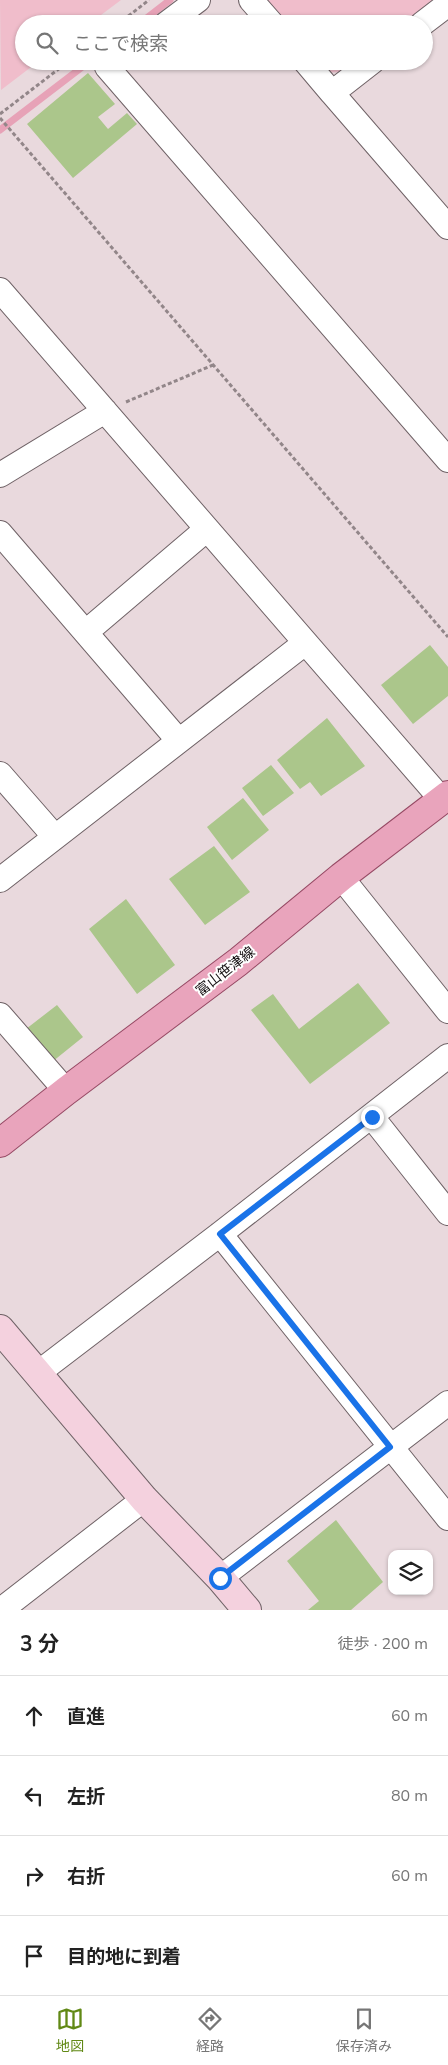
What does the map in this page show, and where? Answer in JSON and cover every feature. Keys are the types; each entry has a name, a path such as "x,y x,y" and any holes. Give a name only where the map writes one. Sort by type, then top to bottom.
{"main road":[{"name":"富山笹津線","path":"0,1143 66,1090 238,962 341,877 445,797"}],"street":[{"path":"178,15 198,0"},
{"path":"251,0 264,15"},
{"path":"433,16 448,4"},
{"path":"110,70 448,460"},
{"path":"312,70 448,227"},
{"path":"332,93 361,70"},
{"path":"0,290 305,642 445,797"},
{"path":"0,475 105,411"},
{"path":"86,632 207,529"},
{"path":"0,533 179,741"},
{"path":"0,880 305,642"},
{"path":"0,774 55,838"},
{"path":"341,877 448,1012"},
{"path":"0,1015 66,1090"},
{"path":"38,1373 372,1117 448,1056"},
{"path":"372,1117 448,1213"},
{"path":"220,1234 448,1518"},
{"path":"0,1329 144,1499 248,1610"},
{"path":"220,1578 448,1403"},
{"path":"3,1608 144,1499"}],"path":[{"path":"129,15 148,0"},
{"path":"0,114 57,70"},
{"path":"0,118 448,637"},
{"path":"105,411 213,365"}],"shaded area":[{"path":"0,0 121,0 101,15 15,15 15,70 27,70 1,90"},
{"path":"264,0 433,0 414,15 277,15"},
{"path":"324,70 341,70 338,72 327,73"}],"building":[{"path":"88,73 115,104 98,117 108,129 127,113 137,124 73,178 27,124"},
{"path":"430,645 448,667 448,696 413,724 381,685"},
{"path":"327,718 365,766 321,796 310,782 300,789 277,760"},
{"path":"271,765 294,793 263,816 242,788"},
{"path":"243,798 269,830 232,860 207,827"},
{"path":"214,846 250,892 205,925 169,879"},
{"path":"126,899 175,965 137,994 89,929"},
{"path":"358,983 390,1023 310,1084 251,1010 273,994 299,1029"},
{"path":"57,1005 83,1037 52,1062 26,1029"},
{"path":"336,1520 383,1582 351,1610 308,1610 319,1601 287,1561"}],"waterway":[{"path":"151,15 170,0"},
{"path":"0,130 78,70"}],"route":[{"path":"220,1578 390,1447 220,1234 372,1117"}]}
